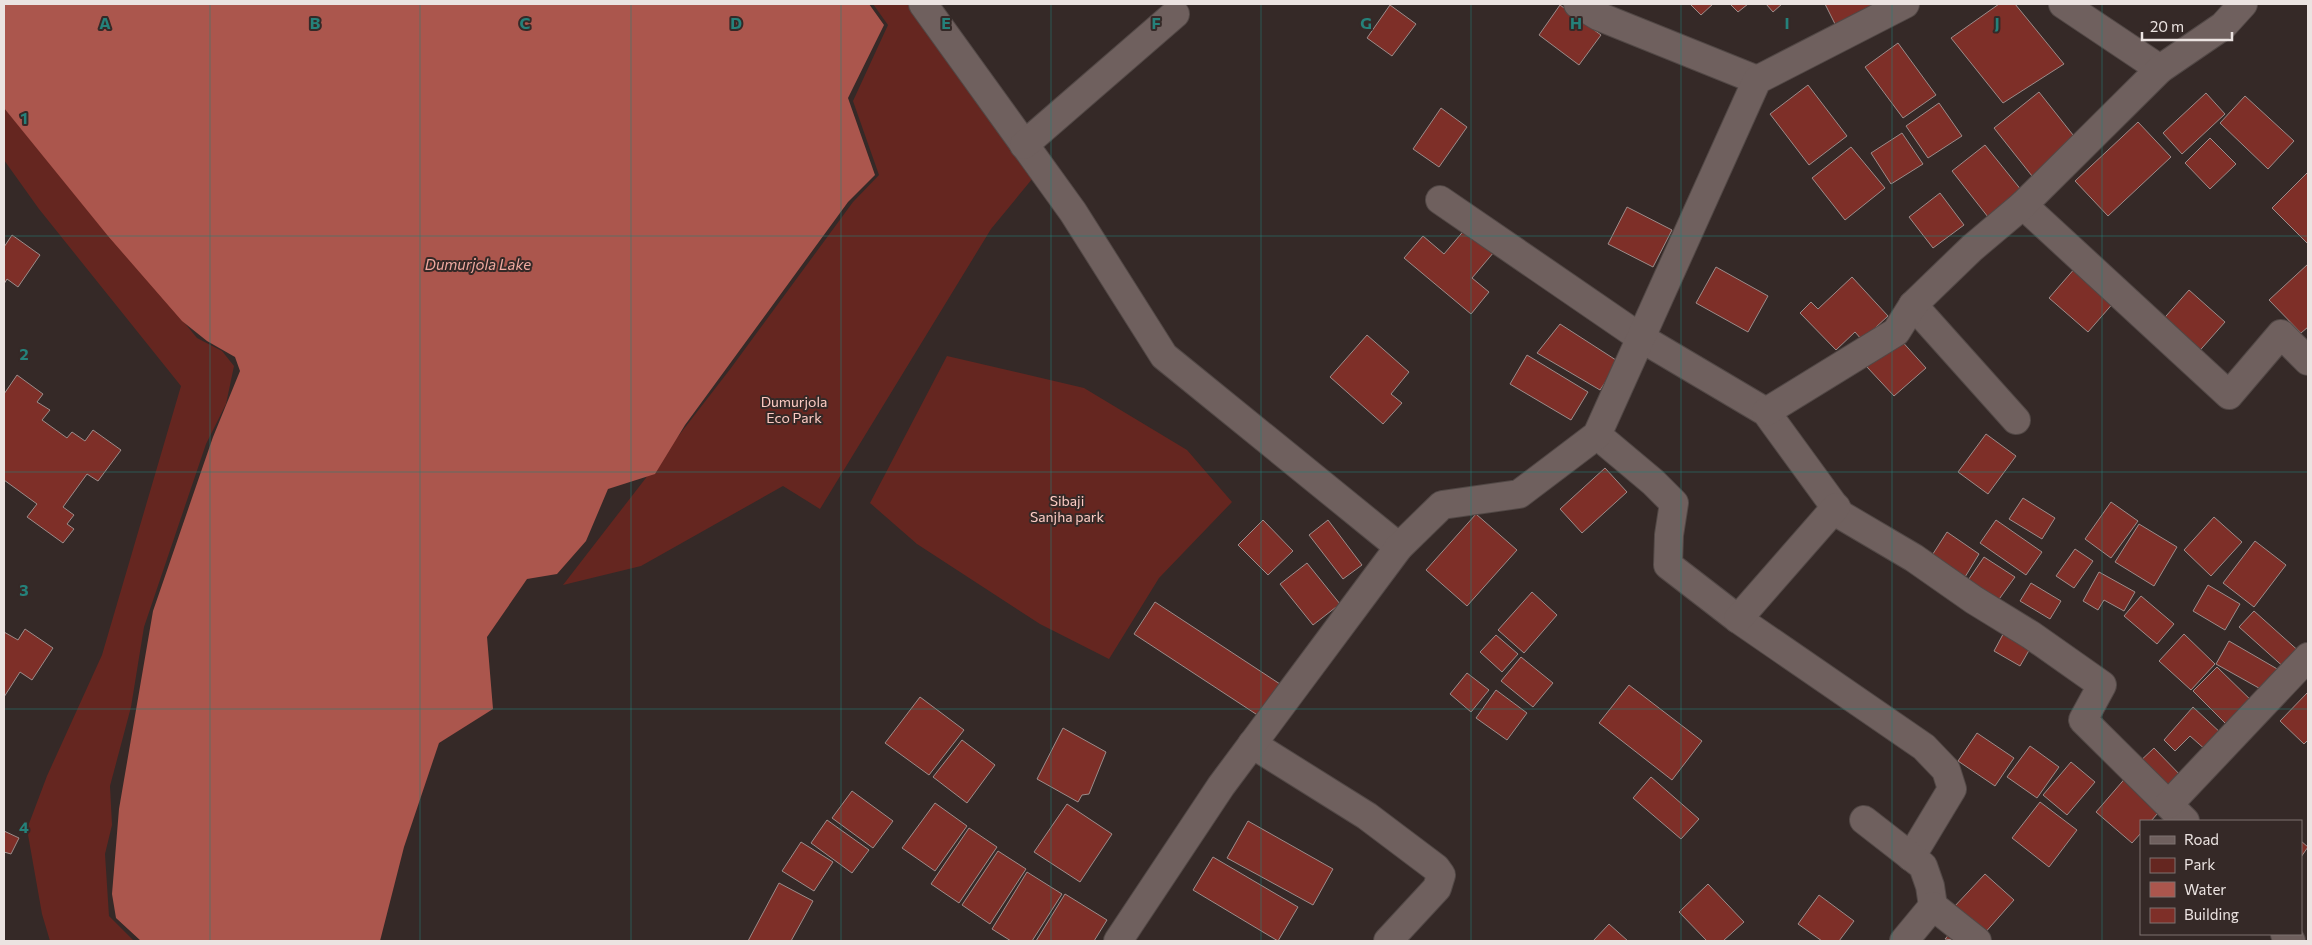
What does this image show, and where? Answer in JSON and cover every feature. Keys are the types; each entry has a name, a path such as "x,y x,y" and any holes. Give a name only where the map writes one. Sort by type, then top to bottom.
{"street":[{"path":"923,4 1073,212 1164,356 1399,548"},
{"path":"1118,941 1221,786 1399,548 1442,505 1520,494 1597,435 1757,80 1905,4"},
{"path":"2063,4 2160,69"},
{"path":"1766,412 1896,332 1914,305 1972,248 2023,205 2160,69 2224,26 2242,4"},
{"path":"1596,8 1757,80"},
{"path":"1024,145 1175,14"},
{"path":"1440,200 1641,338 1766,412 1841,515 1914,558 1974,600 2031,635 2102,685 2083,720 2177,813 2308,657"},
{"path":"2023,205 2229,395 2281,334 2308,361"},
{"path":"1914,305 2016,420"},
{"path":"1597,435 1653,482 1674,503 1668,535 1668,565 1738,619 1924,747 1946,770 1952,789 1911,856"},
{"path":"1738,619 1836,507"},
{"path":"1252,744 1367,816 1436,868 1441,875 1437,888 1388,941"},
{"path":"1864,820 1923,866 1930,886 1933,906 1977,941"},
{"path":"1904,941 1933,906"}],"green space":[{"name":"Dumurjola Eco Park","path":"873,4 916,4 1042,167 991,229 820,509 783,486 641,566 563,585 731,368 853,202 879,175 853,101 888,25"},
{"path":"4,104 197,338 222,351 234,366 226,404 206,444 144,627 131,707 110,786 112,825 105,854 109,916 134,941 50,941 42,914 27,829 47,776 102,655 181,386 39,209 4,160"},
{"name":"Sibaji Sanjha park","path":"947,356 1084,388 1187,450 1232,502 1159,578 1109,659 1040,624 917,544 870,503"}],"water":[{"name":"Dumurjola Lake","path":"4,4 869,4 884,25 848,98 875,175 848,202 685,425 655,474 608,489 586,541 557,574 527,579 487,637 493,709 439,743 404,847 380,941 141,941 116,918 112,894 119,809 153,611 213,437 240,371 235,357 207,341 182,321 108,236 4,108"}],"building":[{"path":"1690,4 1713,4 1701,15"},
{"path":"1730,4 1748,4 1738,12"},
{"path":"1766,4 1782,4 1773,12"},
{"path":"1825,4 1876,4 1840,34"},
{"path":"1999,4 2015,4 2064,64 2003,103 1951,38"},
{"path":"1390,5 1416,24 1392,56 1367,38"},
{"path":"1560,5 1601,35 1579,65 1539,35"},
{"path":"1898,43 1936,95 1903,118 1865,67"},
{"path":"1808,85 1847,136 1809,165 1770,114"},
{"path":"2039,92 2077,140 2032,176 1994,128"},
{"path":"2206,93 2225,114 2182,154 2163,133"},
{"path":"2245,96 2294,141 2268,169 2220,123"},
{"path":"1939,103 1962,136 1928,158 1906,126"},
{"path":"1441,108 1467,127 1439,167 1413,149"},
{"path":"2138,122 2171,157 2108,216 2075,181"},
{"path":"1902,133 1923,164 1891,184 1871,153"},
{"path":"2210,138 2236,164 2210,189 2185,163"},
{"path":"1985,145 2022,191 1988,217 1952,171"},
{"path":"1851,147 1885,188 1845,220 1812,178"},
{"path":"2308,174 2308,244 2272,208"},
{"path":"1940,193 1964,225 1933,248 1909,217"},
{"path":"1627,207 1672,230 1653,267 1608,244"},
{"path":"1466,228 1494,252 1472,278 1489,292 1471,314 1404,258 1423,236 1444,254"},
{"path":"12,235 40,255 18,287 7,279 4,284 4,247"},
{"path":"2308,264 2308,327 2301,333 2269,300"},
{"path":"1716,267 1768,296 1748,332 1696,303"},
{"path":"2076,267 2115,301 2088,332 2049,298"},
{"path":"1852,277 1888,316 1862,340 1855,332 1836,350 1800,313 1811,302 1818,309"},
{"path":"2189,290 2225,322 2195,356 2159,324"},
{"path":"1560,324 1619,362 1600,390 1537,353"},
{"path":"1367,335 1409,372 1391,394 1402,403 1383,424 1330,377"},
{"path":"1899,338 1926,368 1894,396 1867,367"},
{"path":"1527,355 1588,392 1571,420 1510,384"},
{"path":"17,375 43,394 37,402 50,410 42,420 67,438 72,432 85,441 93,430 121,450 98,481 87,474 63,507 74,515 67,524 74,529 63,543 27,517 37,504 4,480 4,394"},
{"path":"1986,434 2016,456 1988,494 1958,472"},
{"path":"1605,468 1627,492 1582,533 1560,509"},
{"path":"2023,498 2055,518 2042,539 2009,519"},
{"path":"2111,502 2138,521 2111,558 2085,539"},
{"path":"1476,514 1517,550 1467,606 1426,570"},
{"path":"2214,517 2242,542 2211,576 2184,550"},
{"path":"1263,520 1293,551 1268,575 1238,545"},
{"path":"1328,520 1362,565 1343,579 1309,535"},
{"path":"1996,520 2042,552 2026,575 1980,543"},
{"path":"2139,524 2177,547 2154,586 2115,562"},
{"path":"1947,532 1979,554 1962,582 1929,560"},
{"path":"2255,541 2286,565 2254,607 2223,583"},
{"path":"2075,549 2093,561 2074,588 2056,576"},
{"path":"1984,557 2015,577 1992,609 1962,589"},
{"path":"1307,563 1340,604 1313,625 1280,584"},
{"path":"2099,572 2135,592 2124,611 2104,600 2098,610 2083,601"},
{"path":"2031,583 2061,601 2050,619 2020,601"},
{"path":"2208,585 2240,604 2225,630 2193,611"},
{"path":"1532,592 1557,615 1524,653 1498,630"},
{"path":"2141,596 2174,624 2157,644 2124,616"},
{"path":"1155,602 1283,686 1262,718 1134,634"},
{"path":"2254,611 2302,654 2287,670 2239,627"},
{"path":"2008,625 2035,640 2020,666 1994,651"},
{"path":"25,629 53,648 32,680 20,672 4,697 4,632 18,640"},
{"path":"2184,634 2215,664 2191,690 2159,661"},
{"path":"1496,635 1518,654 1502,672 1480,652"},
{"path":"2229,641 2279,670 2266,692 2216,664"},
{"path":"1521,657 1553,683 1533,707 1501,681"},
{"path":"2217,667 2257,706 2232,730 2193,691"},
{"path":"1467,673 1489,690 1471,712 1450,694"},
{"path":"1629,685 1702,741 1672,780 1599,723"},
{"path":"1496,690 1527,713 1507,740 1476,718"},
{"path":"2308,692 2308,740 2304,744 2280,721"},
{"path":"920,697 964,730 929,775 885,743"},
{"path":"2193,707 2223,735 2207,751 2190,736 2175,751 2164,740"},
{"path":"1063,728 1106,752 1089,794 1082,795 1078,802 1037,779"},
{"path":"1977,733 2014,758 1995,786 1958,761"},
{"path":"962,740 995,765 967,803 933,777"},
{"path":"2030,746 2059,767 2037,798 2007,777"},
{"path":"2154,748 2185,780 2167,798 2136,765"},
{"path":"2071,762 2095,782 2067,815 2043,795"},
{"path":"2128,775 2164,806 2152,820 2140,820 2140,834 2132,843 2096,812"},
{"path":"1651,777 1699,819 1681,839 1633,798"},
{"path":"852,791 893,821 873,848 832,818"},
{"path":"2040,802 2077,830 2049,867 2012,838"},
{"path":"935,803 967,826 935,871 902,848"},
{"path":"1067,804 1112,834 1080,882 1034,852"},
{"path":"827,820 869,850 852,873 811,843"},
{"path":"1248,821 1333,869 1313,905 1227,858"},
{"path":"969,828 997,847 959,903 931,884"},
{"path":"4,831 19,838 11,854 4,852"},
{"path":"801,842 833,862 814,891 782,871"},
{"path":"2302,842 2308,847 2302,856"},
{"path":"998,851 1026,869 990,924 962,905"},
{"path":"1213,857 1298,907 1278,941 1193,890"},
{"path":"1027,872 1062,894 1032,941 1011,941 992,929"},
{"path":"1985,874 2014,900 1983,935 1953,908"},
{"path":"779,883 813,901 791,941 748,941"},
{"path":"1708,884 1744,922 1723,941 1707,941 1679,912"},
{"path":"1065,894 1107,920 1094,941 1036,941"},
{"path":"1819,895 1854,921 1839,941 1822,941 1798,924"},
{"path":"1609,924 1628,941 1593,941"},
{"path":"1953,930 1961,941 1945,939"}]}
